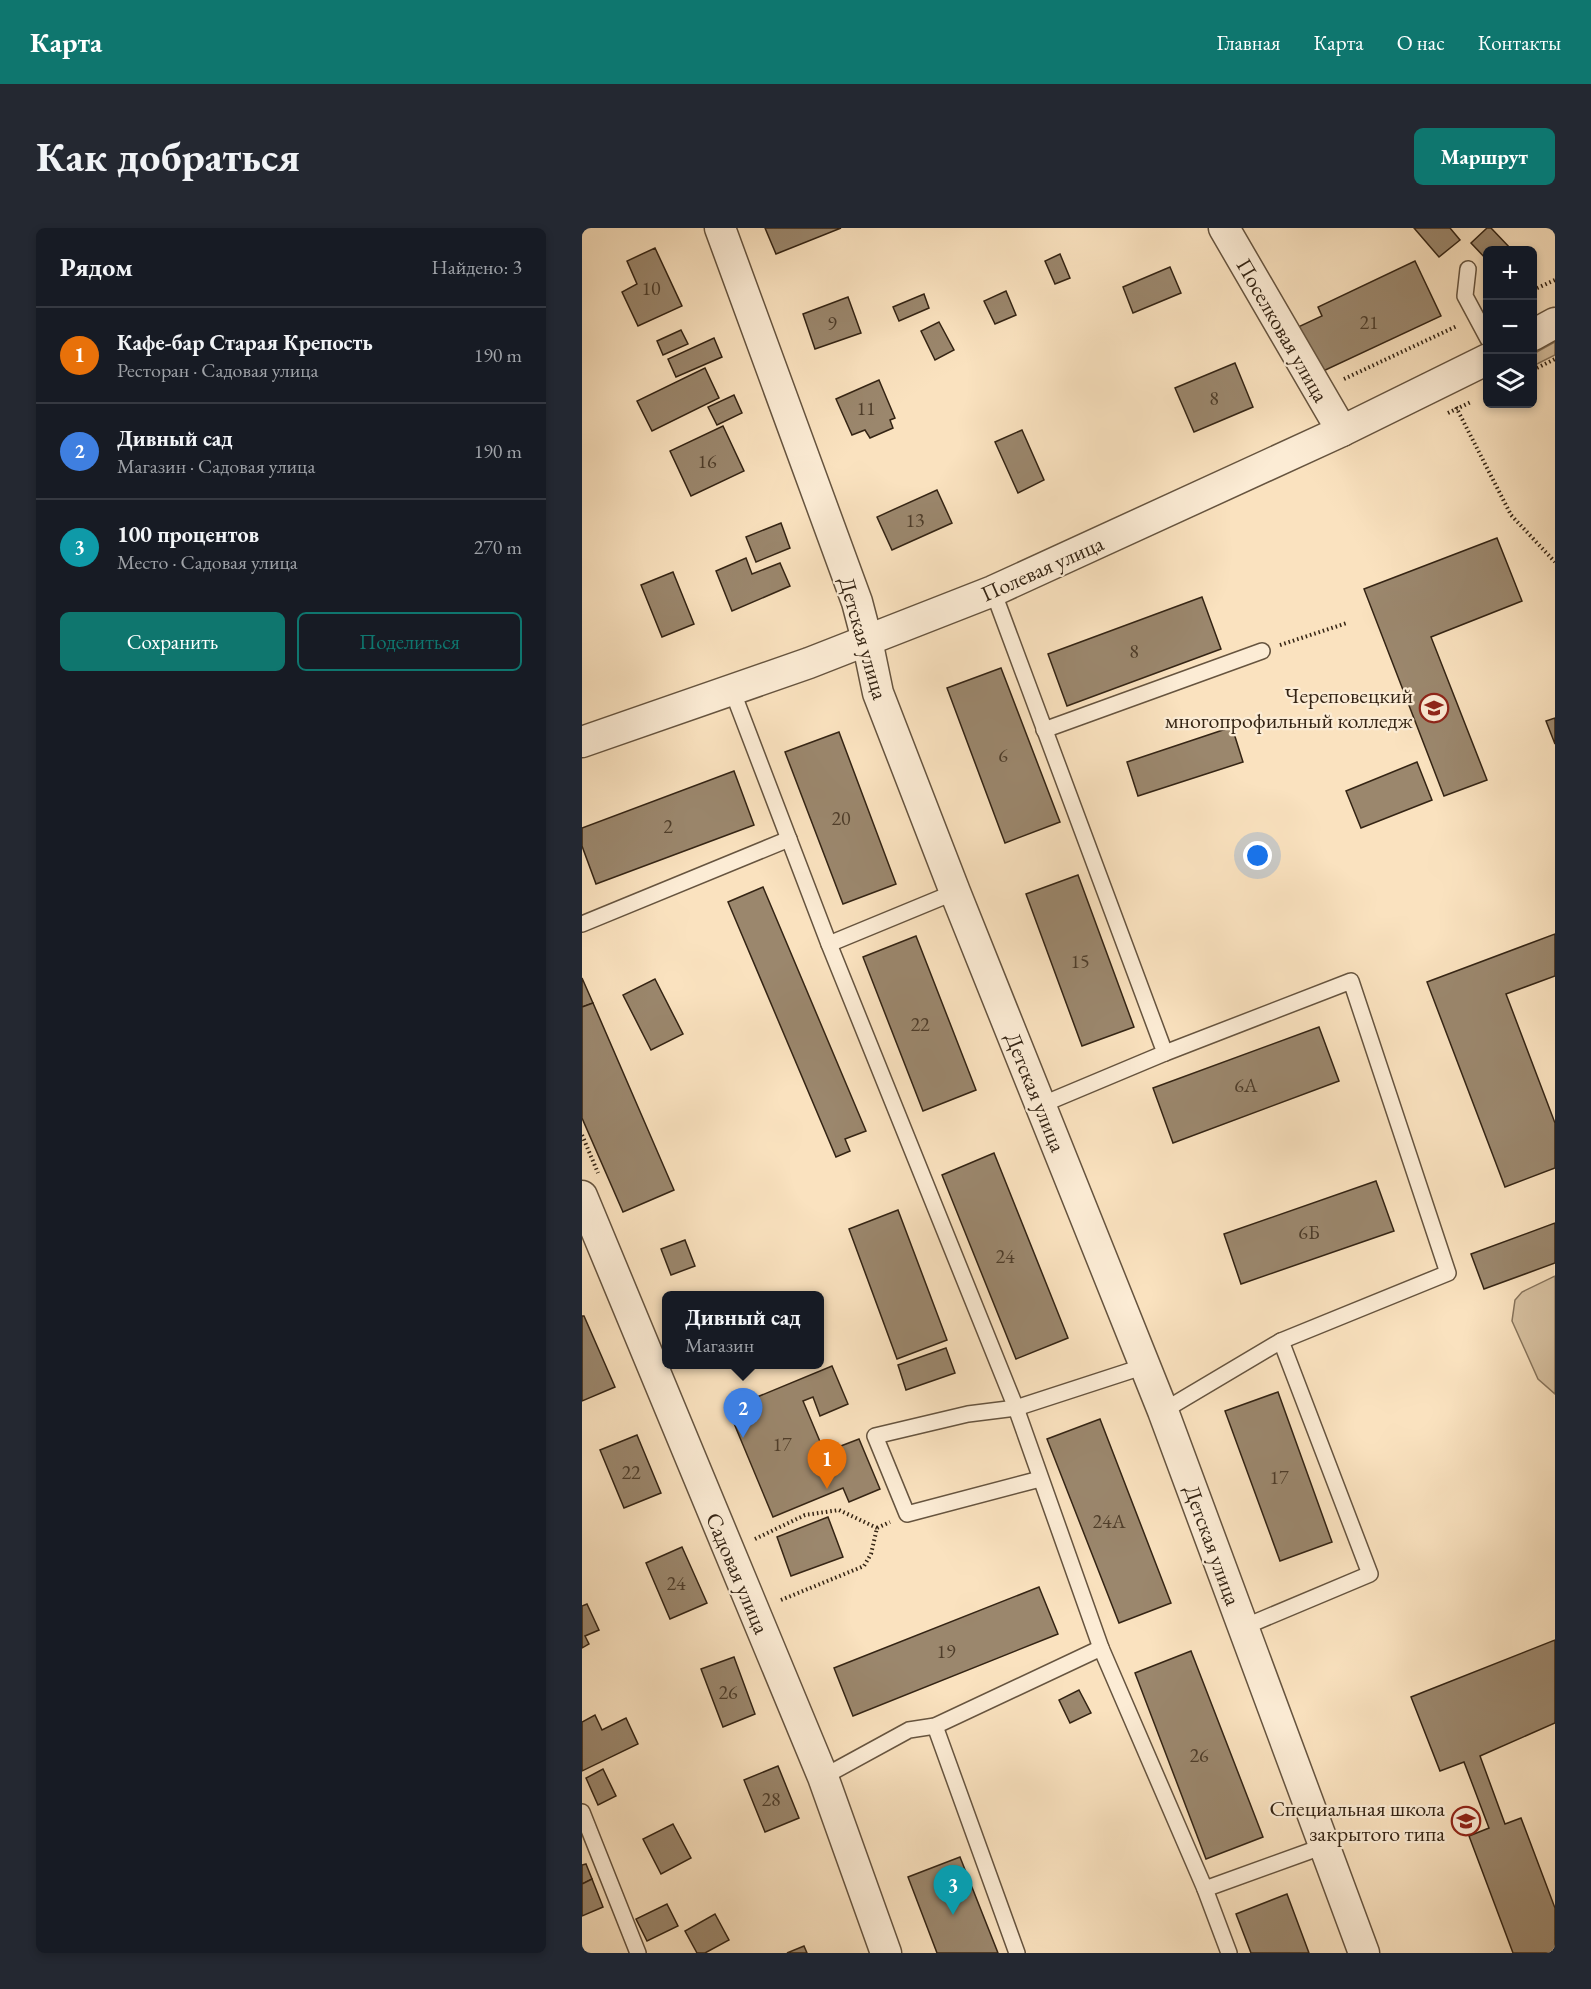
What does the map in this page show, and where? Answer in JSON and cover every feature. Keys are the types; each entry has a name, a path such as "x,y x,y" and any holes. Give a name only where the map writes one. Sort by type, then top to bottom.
{"street":[{"name":"Детская улица","path":"720,228 857,602 878,693 955,892 1163,1411 1364,1953"},
{"name":"Поселковая улица","path":"1224,228 1254,284 1342,431"},
{"path":"1537,333 1555,323"},
{"name":"Полевая улица","path":"582,742 732,690 993,591 1342,431 1483,362"},
{"name":"Садовая улица","path":"582,1196 823,1777 886,1953"}],"lane":[{"path":"1468,269 1465,296 1483,330"},
{"path":"993,591 1165,1053"},
{"path":"1044,730 1262,651"},
{"path":"732,690 829,944 1016,1408 1101,1648 1205,1889 1229,1953"},
{"path":"582,924 789,839"},
{"path":"829,944 955,892"},
{"path":"1041,1104 1351,981 1448,1274 1281,1341 1163,1411"},
{"path":"1244,1627 1370,1574 1281,1341"},
{"path":"1040,1479 907,1514 875,1436 968,1414 1016,1408 1145,1366"},
{"path":"823,1777 909,1730 935,1726 1101,1648"},
{"path":"935,1726 1017,1953"},
{"path":"582,1812 638,1953"},
{"path":"1205,1889 1324,1846"}],"path":[{"path":"1537,288 1555,280"},
{"path":"1318,391 1476,317"},
{"path":"1537,368 1555,359"},
{"path":"1442,383 1511,515 1555,562"},
{"path":"1262,651 1347,623"},
{"path":"758,1550 754,1540 805,1515 839,1510 877,1528"},
{"path":"754,1610 864,1566 877,1528 907,1514"}],"shaded area":[{"path":"1555,342 1555,355 1537,364 1537,352"},
{"path":"1555,1276 1555,1394 1538,1379 1512,1321 1515,1300 1522,1292"}],"building":[{"path":"765,228 841,228 776,254"},
{"path":"1414,228 1450,228 1460,240 1439,257"},
{"path":"1487,228 1491,228 1508,246 1483,246 1483,256 1471,243"},
{"path":"655,248 682,306 638,326 622,292 637,284 627,261"},
{"path":"1060,254 1070,278 1055,284 1045,261"},
{"path":"1415,261 1441,316 1319,373 1298,327 1322,316 1318,307"},
{"path":"1170,267 1181,293 1133,313 1123,287"},
{"path":"1006,291 1016,315 995,324 984,301"},
{"path":"924,294 929,308 899,321 893,307"},
{"path":"848,297 861,333 815,349 803,314"},
{"path":"939,322 954,350 935,360 921,331"},
{"path":"681,330 688,344 663,355 657,341"},
{"path":"714,338 722,357 676,377 668,359"},
{"path":"1235,363 1253,407 1194,432 1175,388"},
{"path":"705,368 719,398 652,431 637,401"},
{"path":"879,380 895,418 890,420 893,428 870,438 865,430 852,435 836,399"},
{"path":"734,395 742,413 717,425 708,407"},
{"path":"723,426 744,471 691,496 670,451"},
{"path":"1022,430 1044,480 1018,493 995,442"},
{"path":"937,490 952,523 892,550 877,517"},
{"path":"781,523 790,548 756,562 746,537"},
{"name":"Череповецкий многопрофильный колледж","path":"1497,538 1522,601 1431,637 1487,780 1444,796 1364,589"},
{"path":"746,558 752,574 780,563 790,586 732,611 716,571"},
{"path":"673,572 694,624 662,637 641,585"},
{"path":"1202,597 1221,649 1067,706 1048,654"},
{"path":"1001,668 1060,822 1005,843 947,688"},
{"path":"1555,718 1555,744 1546,721"},
{"path":"1232,727 1243,762 1138,796 1127,762"},
{"path":"839,732 896,884 843,904 785,752"},
{"path":"1417,762 1432,800 1361,828 1346,791"},
{"path":"734,771 754,825 596,884 582,846 582,828"},
{"path":"1078,875 1134,1027 1082,1046 1026,894"},
{"path":"763,887 866,1131 845,1139 850,1151 836,1157 728,902"},
{"path":"1555,934 1555,976 1506,994 1555,1123 1555,1168 1505,1187 1427,982"},
{"path":"916,936 976,1090 923,1111 863,957"},
{"path":"582,978 593,1003 582,1007"},
{"path":"655,979 683,1034 651,1050 623,995"},
{"path":"593,1003 674,1190 623,1212 582,1118 582,1007"},
{"path":"1319,1027 1339,1081 1173,1143 1153,1088"},
{"path":"994,1153 1068,1338 1016,1359 942,1175"},
{"path":"1376,1181 1394,1231 1241,1284 1224,1234"},
{"path":"898,1210 947,1340 897,1359 849,1229"},
{"path":"1555,1223 1555,1263 1484,1289 1471,1254"},
{"path":"685,1240 695,1266 671,1275 661,1249"},
{"path":"582,1316 584,1316 615,1387 582,1401"},
{"path":"946,1348 955,1373 906,1390 898,1365"},
{"path":"832,1366 848,1404 820,1416 813,1397 803,1401 829,1463 837,1459 833,1449 859,1439 880,1489 849,1502 843,1488 773,1517 728,1409"},
{"path":"1278,1392 1332,1542 1280,1561 1225,1411"},
{"path":"1100,1419 1171,1603 1119,1623 1047,1439"},
{"path":"637,1435 661,1493 624,1508 600,1450"},
{"path":"828,1517 843,1557 791,1576 777,1537"},
{"path":"682,1547 707,1603 670,1619 646,1563"},
{"path":"1039,1587 1058,1634 853,1716 834,1668"},
{"path":"587,1604 599,1630 585,1636 589,1644 582,1648 582,1606"},
{"path":"1555,1640 1555,1723 1480,1756 1505,1824 1521,1818 1555,1908 1555,1953 1513,1953 1469,1836 1489,1828 1464,1762 1440,1771 1411,1697"},
{"path":"1191,1651 1263,1837 1206,1859 1135,1673"},
{"path":"734,1657 755,1714 723,1727 701,1669"},
{"path":"1079,1690 1091,1713 1070,1723 1059,1700"},
{"path":"595,1715 602,1730 626,1718 638,1744 582,1771 582,1722"},
{"path":"778,1766 799,1818 765,1832 744,1780"},
{"path":"603,1769 616,1796 598,1805 586,1778"},
{"path":"673,1824 691,1858 661,1874 643,1839"},
{"path":"960,1857 998,1953 937,1953 908,1877"},
{"path":"586,1864 592,1879 582,1884 582,1865"},
{"path":"592,1879 603,1907 582,1916 582,1884"},
{"path":"1287,1894 1309,1953 1251,1953 1236,1914"},
{"path":"667,1904 678,1926 647,1941 636,1919"},
{"path":"715,1914 729,1940 705,1953 697,1953 685,1931"},
{"path":"804,1946 807,1953 787,1953"}],"place":[{"name":"Череповецкий многопрофильный колледж","path":"1434,708"},
{"name":"Дивный сад","path":"743,1438"},
{"name":"Кафе-бар Старая Крепость","path":"827,1489"},
{"name":"Специальная школа закрытого типа","path":"1466,1821"},
{"name":"100 процентов","path":"953,1915"}]}
